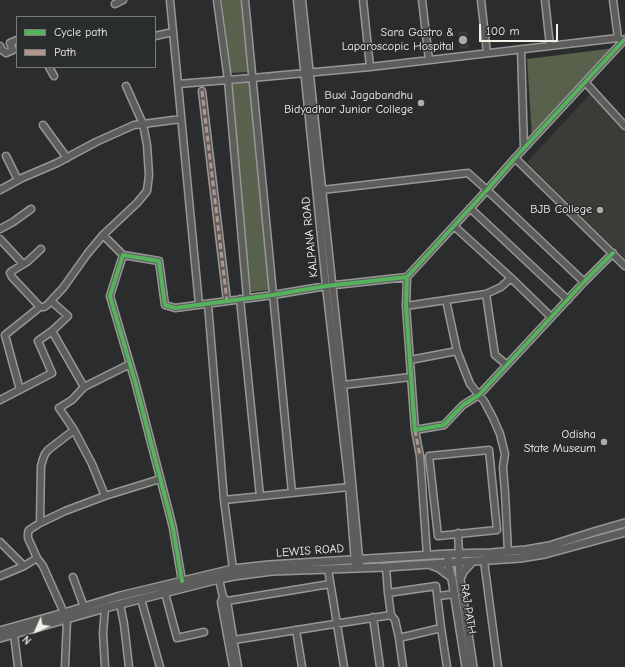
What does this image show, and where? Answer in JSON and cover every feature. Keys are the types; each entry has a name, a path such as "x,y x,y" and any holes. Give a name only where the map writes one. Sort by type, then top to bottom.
{"main road":[{"name":"LEWIS ROAD","path":"66,616 84,607 120,596 233,569 357,559 508,552 549,546 625,523"},
{"name":"LEWIS ROAD","path":"0,630 48,621 219,579 252,573 386,567 520,558 545,554 625,532"},
{"name":"RAJ PATH","path":"449,554 448,563 455,594 466,667"},
{"name":"RAJ PATH","path":"459,554 460,579 473,667"},
{"path":"460,579 463,572 473,561"},
{"path":"427,564 439,568 452,579"},
{"name":"LEWIS ROAD","path":"0,638 48,621"}],"street":[{"path":"116,4 123,0"},
{"path":"170,0 199,305"},
{"path":"216,0 228,80 260,496"},
{"path":"245,0 292,493"},
{"name":"KALPANA ROAD","path":"297,0 322,190 329,285 343,385 357,559"},
{"name":"KALPANA ROAD","path":"302,0 307,72 358,568"},
{"path":"363,0 370,67"},
{"path":"422,0 429,60"},
{"path":"481,0 487,53"},
{"path":"545,0 550,46"},
{"path":"613,0 622,40"},
{"path":"156,36 173,32"},
{"path":"0,46 6,53 13,50 10,43 16,40"},
{"path":"178,84 370,67 521,49 622,40"},
{"path":"427,555 420,456 415,430 411,377 406,306 407,277 622,40"},
{"path":"521,49 524,148"},
{"path":"50,68 54,76"},
{"path":"585,82 625,126"},
{"path":"20,390 5,335 40,307 44,307 63,288 103,235 137,203 147,191 149,175 147,145 142,124 126,86"},
{"path":"202,91 226,301"},
{"path":"0,190 18,180 68,158 96,142 134,125 181,118"},
{"path":"43,125 68,158"},
{"path":"6,156 18,180"},
{"path":"515,158 625,266"},
{"path":"322,190 468,173 584,282"},
{"path":"470,208 568,300"},
{"path":"0,229 31,209"},
{"path":"454,226 551,317"},
{"path":"103,235 123,255 159,261 165,305 175,308 273,295 329,285 407,277"},
{"path":"0,239 23,264"},
{"path":"40,307 10,273 27,262 41,249"},
{"path":"415,430 444,424 463,405 479,394 613,253"},
{"path":"123,255 110,296 130,364 173,528 182,580"},
{"path":"406,306 486,294 501,287 511,278"},
{"path":"486,294 495,355 506,364"},
{"path":"0,400 52,373 38,342 68,316 51,300"},
{"path":"446,300 457,350 470,384 484,401 493,418 500,434 505,454 503,467 508,552"},
{"path":"208,304 224,500 233,569"},
{"path":"52,331 84,387"},
{"path":"410,360 457,350"},
{"path":"105,496 92,464 74,430 59,408 72,400 84,387 130,364"},
{"path":"343,385 411,377"},
{"path":"40,523 43,459 48,450 74,430"},
{"path":"489,450 497,530 458,533 438,536 429,456 489,450"},
{"path":"65,667 66,616 43,566 36,558 28,538 29,530 65,511 105,496 160,479"},
{"path":"224,500 349,487"},
{"path":"458,533 459,554"},
{"path":"0,542 24,566"},
{"path":"0,576 24,566 36,558"},
{"path":"484,561 498,667"},
{"path":"386,567 391,615 395,620 403,667"},
{"path":"328,569 344,667"},
{"path":"73,577 84,607"},
{"path":"219,579 234,640 238,667"},
{"path":"225,599 330,584"},
{"path":"388,593 436,586 447,667"},
{"path":"165,593 177,638 204,632"},
{"path":"438,596 455,594"},
{"path":"141,599 160,667"},
{"path":"225,599 222,602 233,667"},
{"path":"120,604 130,667"},
{"path":"105,608 103,633 105,667"},
{"path":"234,640 391,615"},
{"path":"374,617 380,667"},
{"path":"399,638 441,628"},
{"path":"296,630 302,667"},
{"path":"14,634 18,667"}],"shaded area":[{"name":"Sara Gastro & Laparoscopic Hospital","path":"467,31 469,48 460,49 458,32"},
{"name":"BJB College","path":"592,92 625,128 625,259 527,162"}],"green space":[{"path":"222,0 242,0 249,72 230,73"},
{"path":"615,48 532,137 527,59"},
{"path":"250,80 270,290 251,292 230,82"}],"marked path":[{"path":"202,91 227,301"},
{"path":"415,430 420,456"}],"cycle path":[{"path":"613,253 479,395 463,405 444,425 415,430 406,306 407,277 625,39"},
{"path":"182,581 168,508 135,381 110,296 123,255 159,261 165,305 175,308 273,295 326,286 407,277"}],"place":[{"name":"Sara Gastro & Laparoscopic Hospital","path":"463,40"},
{"name":"Buxi Jagabandhu Bidyadhar Junior College","path":"421,103"},
{"name":"BJB College","path":"600,210"},
{"name":"Odisha State Museum","path":"604,442"}]}
